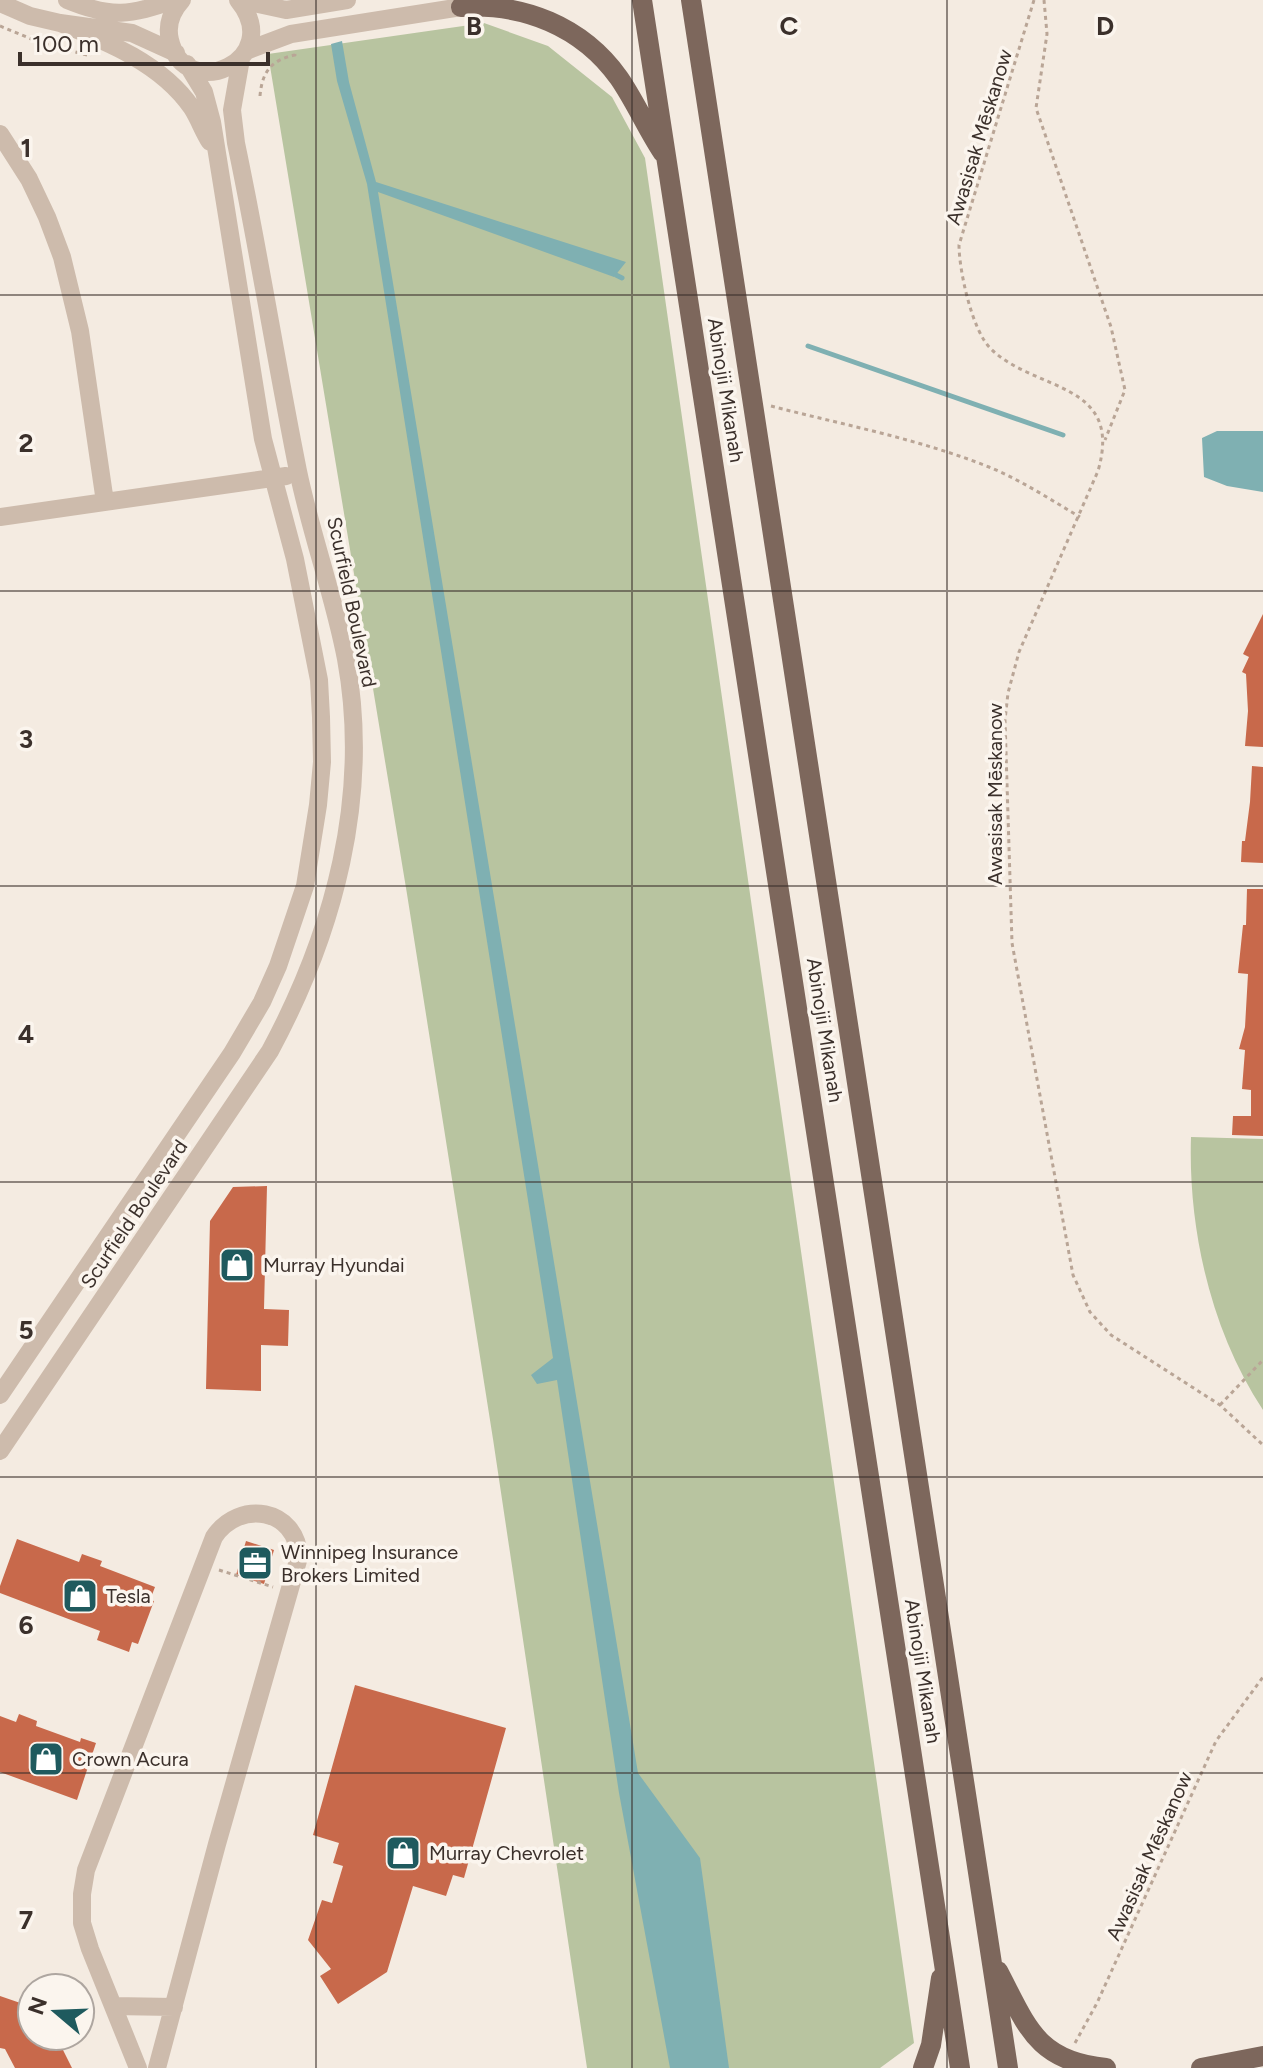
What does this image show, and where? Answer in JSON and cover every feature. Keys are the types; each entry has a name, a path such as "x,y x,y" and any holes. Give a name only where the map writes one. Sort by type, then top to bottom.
{"main road":[{"name":"Abinojii Mikanah","path":"642,0 960,2068"},
{"name":"Abinojii Mikanah","path":"691,0 1008,2068"},
{"path":"461,7 523,11 561,26 586,43 619,78 667,160"},
{"path":"991,1957 1021,2017 1038,2040 1065,2059 1106,2068"},
{"path":"923,2068 931,2045 944,1962"},
{"path":"1201,2068 1263,2056"}],"street":[{"path":"67,0 93,11 133,14 175,0"},
{"path":"181,59 168,35 169,20 182,0"},
{"path":"239,0 286,10 347,0"},
{"name":"Scurfield Boulevard","path":"0,1451 270,1051 324,931 344,859 352,763 351,698 346,659 299,474 236,143 232,110 251,35 251,22 239,0"},
{"path":"0,3 30,16 60,23 132,33 206,72 219,72 244,55 291,34 461,7"},
{"path":"60,23 108,42 147,65 192,108 218,154"},
{"name":"Scurfield Boulevard","path":"0,1395 232,1053 262,1002 294,924 313,847 322,762 314,654 275,478 263,439 218,154 204,92 181,59"},
{"path":"0,134 29,179 62,257 80,331 105,502"},
{"path":"0,517 299,474"},
{"path":"138,2068 82,1923 86,1870 214,1537 233,1518 259,1514 274,1517 291,1529 299,1557 157,2068"},
{"path":"113,2006 174,2007"}],"path":[{"name":"Awasisak Mēskanow","path":"1034,0 959,245 959,260 978,331 985,343 1003,359 1085,402 1101,426 1105,440 1098,471 1019,652 1008,693 1004,749 1012,943 1073,1275 1090,1312 1111,1335 1220,1405 1263,1445"},
{"path":"1044,0 1047,34 1036,108 1111,327 1125,390 1105,440"},
{"path":"0,26 41,43 103,59"},
{"path":"260,96 265,73 273,62 295,55 291,34"},
{"path":"752,401 958,456 992,469 1080,517"},
{"path":"1220,1405 1263,1360"},
{"path":"204,1566 289,1591"},
{"name":"Awasisak Mēskanow","path":"1069,2053 1097,2003 1216,1741 1263,1677"}],"green space":[{"path":"484,23 548,46 612,97 645,158 914,2043 880,2068 587,2068 493,1439 407,894 268,54"},
{"path":"1191,1137 1263,1139 1263,1410 1229,1347 1206,1279 1194,1208"}],"water":[{"path":"342,41 349,82 376,182 626,262 614,277 378,192 638,1773 700,1858 729,2068 670,2068 619,1793 557,1380 537,1384 531,1375 553,1358 367,184 337,81 331,44"},
{"path":"1217,431 1263,431 1263,492 1227,486 1204,477 1202,438"}],"building":[{"path":"1263,614 1263,747 1245,746 1248,711 1246,674 1242,672 1249,657 1243,654"},
{"path":"1252,766 1263,767 1263,863 1241,862"},
{"path":"1247,889 1263,889 1263,1136 1232,1135 1233,1116 1251,1116 1251,1090 1242,1089 1245,1050 1239,1049 1245,1027 1248,974 1238,973 1243,925 1246,925"},
{"name":"Murray Hyundai","path":"267,1186 264,1309 289,1310 288,1346 261,1345 261,1391 206,1389 210,1221 233,1187"},
{"name":"Tesla","path":"17,1539 79,1562 82,1554 102,1561 100,1566 155,1587 150,1600 154,1601 138,1644 132,1642 129,1652 97,1640 100,1631 0,1593"},
{"name":"Winnipeg Insurance Brokers Limited","path":"246,1541 274,1550 264,1584 236,1575"},
{"name":"Murray Chevrolet","path":"355,1685 506,1728 464,1878 453,1875 446,1896 413,1886 387,1972 338,2004 320,1976 331,1969 308,1940 322,1900 332,1903 343,1866 333,1863 339,1843 313,1835"},
{"name":"Crown Acura","path":"19,1714 37,1721 36,1726 80,1742 81,1738 96,1743 77,1800 0,1772 0,1716 16,1722"},
{"path":"0,1996 16,2002 16,2052 64,2052 72,2068 15,2068 5,2049 0,2048"}],"waterway":[{"path":"616,275 622,278"},
{"path":"808,346 1063,435"}],"place":[{"name":"Murray Hyundai","path":"237,1265"},
{"name":"Winnipeg Insurance Brokers Limited","path":"255,1563"},
{"name":"Tesla","path":"80,1596"},
{"name":"Crown Acura","path":"46,1759"},
{"name":"Murray Chevrolet","path":"403,1853"}]}
